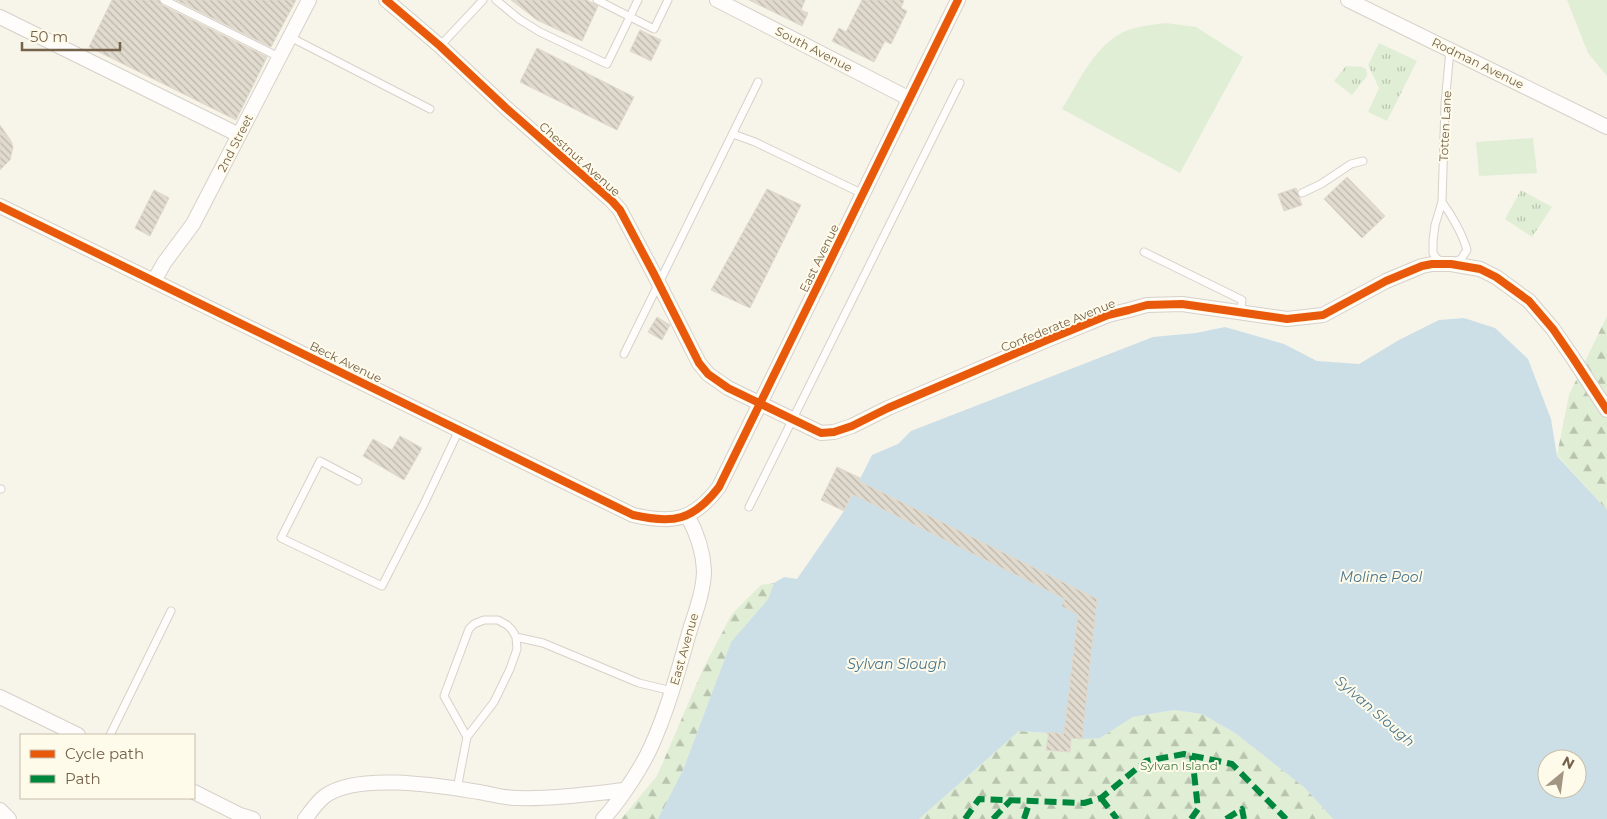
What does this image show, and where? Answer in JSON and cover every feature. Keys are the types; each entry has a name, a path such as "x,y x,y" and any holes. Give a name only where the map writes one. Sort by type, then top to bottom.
{"street":[{"name":"2nd Street","path":"154,281 164,263 193,224 309,0"},
{"name":"Chestnut Avenue","path":"386,0 440,46 506,108 612,201 620,210 699,363 708,374 728,388 760,404"},
{"name":"South Avenue","path":"717,0 910,99"},
{"name":"East Avenue","path":"603,819 650,749 672,691 700,594 704,571 702,555 693,526 686,515 704,504 719,487 958,0"},
{"name":"Rodman Avenue","path":"1348,0 1607,127"},
{"path":"0,17 239,135"},
{"name":"Beck Avenue","path":"0,206 633,515 664,520 678,519 686,515"},
{"name":"Confederate Avenue","path":"760,404 821,433 834,432 852,426 888,408 1108,315 1147,306 1182,304 1287,319 1323,315 1386,281 1422,266 1451,264 1480,269 1496,277 1529,301 1553,329 1607,410"},
{"path":"0,697 76,734"},
{"path":"306,819 318,802 327,794 351,784 375,783 457,789 516,798 577,796 624,790"},
{"path":"195,792 240,815 253,819"},
{"path":"0,810 9,819"}],"lane":[{"path":"164,0 280,57"},
{"path":"440,46 483,0"},
{"path":"496,0 519,20 607,64 638,0"},
{"path":"597,0 654,29 668,0"},
{"path":"290,37 430,109"},
{"name":"Totten Lane","path":"1450,50 1445,104 1442,202 1435,225 1433,253 1437,259 1451,264"},
{"path":"624,354 758,82"},
{"path":"749,507 960,82"},
{"path":"733,134 755,142 864,194"},
{"path":"1302,192 1321,184 1351,164 1364,161"},
{"path":"1442,202 1449,211 1467,250 1461,259 1451,264"},
{"path":"1144,252 1242,300 1241,312"},
{"path":"358,481 320,461 281,538 382,586 424,504 459,429"},
{"path":"110,734 172,611"},
{"path":"457,789 467,737 494,702 510,669 517,649 516,637 507,625 494,619 474,624 469,629 444,696 467,737"},
{"path":"516,637 543,643 639,682 672,691"}],"green space":[{"path":"1567,0 1607,0 1607,76 1588,53"},
{"path":"1165,23 1196,27 1243,57 1180,173 1062,109 1081,76 1097,54 1115,37 1131,29"},
{"path":"1379,43 1417,61 1387,121 1368,112 1379,88 1368,65"},
{"path":"1346,66 1366,69 1367,76 1352,95 1334,81"},
{"path":"1533,138 1537,173 1479,176 1476,142"},
{"path":"1521,190 1552,207 1532,237 1505,219"},
{"path":"1607,316 1607,510 1557,455 1569,395"},
{"path":"774,583 768,599 731,642 683,770 660,819 621,819 657,776 703,669 732,614 761,585"},
{"name":"Sylvan Island","path":"1174,710 1202,714 1235,733 1305,788 1333,819 919,819 1019,731 1100,738 1133,717"}],"water":[{"name":"Moline Pool","path":"1464,318 1495,328 1528,359 1551,419 1557,456 1607,510 1607,819 1333,819 1305,788 1235,733 1202,714 1174,710 1133,717 1100,738 1082,739 1064,734 1019,731 919,819 658,819 683,770 731,642 768,599 774,583 784,577 797,579 844,511 872,455 898,444 911,431 1153,337 1196,333 1225,327 1284,344 1317,361 1359,364 1399,340 1439,320"}],"building":[{"path":"112,0 159,0 162,5 267,57 236,120 89,47"},
{"path":"176,0 296,0 271,47"},
{"path":"511,0 587,0 598,6 582,41 537,20"},
{"path":"749,0 805,0 801,10 808,13 802,26"},
{"path":"862,0 904,0 901,8 907,11 891,44 885,41 874,62 832,41 839,28 846,32"},
{"path":"640,30 661,40 651,61 630,51"},
{"path":"537,48 634,97 617,130 520,82"},
{"path":"0,125 13,147 10,160 0,170"},
{"path":"1347,177 1385,216 1362,238 1324,199"},
{"path":"1296,188 1302,205 1284,211 1278,194"},
{"path":"767,189 801,205 750,308 711,290"},
{"path":"154,190 169,198 150,236 135,228"},
{"path":"657,317 670,325 662,340 648,332"},
{"path":"400,436 422,448 404,480 363,456 373,439 392,450"},
{"path":"837,467 860,478 859,481 1097,599 1082,739 1071,738 1070,752 1046,750 1049,732 1064,734 1078,614 1061,606 1065,599 852,494 844,511 821,500"}],"marked path":[{"path":"965,819 979,799 1084,803 1101,798 1146,761 1184,754 1232,764 1286,819"},
{"path":"1191,819 1198,809 1192,755"},
{"path":"1101,798 1117,819"},
{"path":"993,819 1011,800"},
{"path":"1024,819 1030,801"},
{"path":"1226,819 1242,809 1244,819"}],"cycle path":[{"path":"386,0 440,46 620,210 699,363 708,374 728,388 821,433 834,432 852,426 888,408 1108,315 1147,305 1182,304 1287,319 1323,315 1386,281 1422,266 1432,264 1451,264 1480,269 1496,277 1529,301 1553,329 1607,410"},
{"path":"0,206 633,515 660,519 681,517 700,507 719,487 958,0"}],"water label":[{"name":"Sylvan Slough","path":"897,664"},
{"name":"Sylvan Slough","path":"1375,711"}]}
